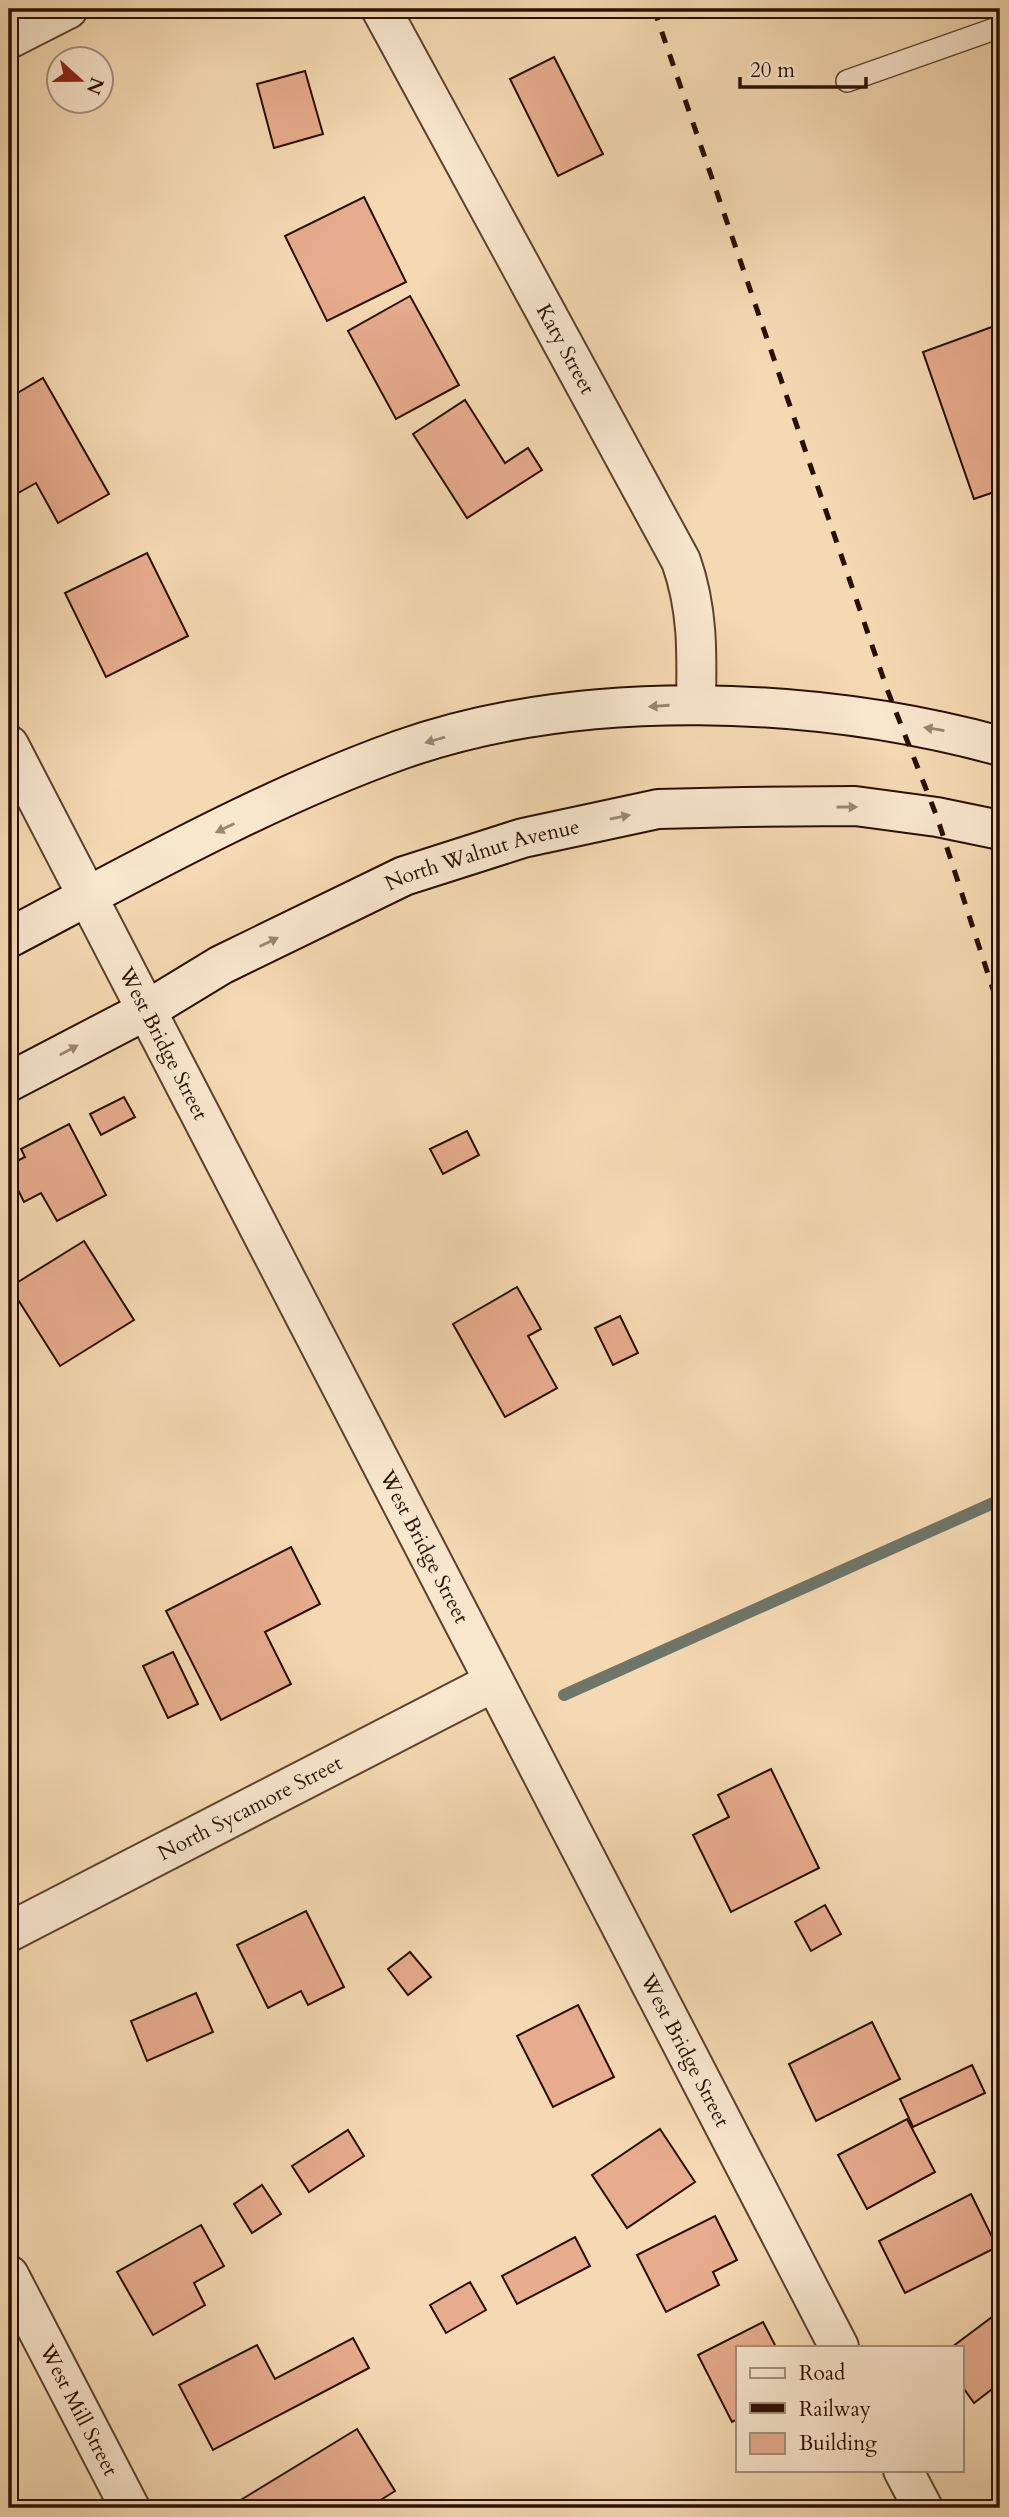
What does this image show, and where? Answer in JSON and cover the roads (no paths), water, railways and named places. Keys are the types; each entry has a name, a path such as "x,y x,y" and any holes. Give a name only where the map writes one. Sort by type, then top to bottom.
{"street":[{"path":"9,39 68,9"},
{"name":"Katy Street","path":"381,9 681,561 693,594 697,626 696,703"},
{"path":"9,938 275,803 400,750 510,722 600,710 696,703 900,724 945,731 1000,746"},
{"name":"West Bridge Street","path":"9,745 492,1683 838,2346"},
{"name":"North Walnut Avenue","path":"9,1082 147,1010 221,965 404,877 523,838 658,809 855,806 937,817 1000,830"},
{"name":"North Sycamore Street","path":"9,1932 492,1683"},
{"name":"West Mill Street","path":"9,2275 130,2508"},
{"path":"904,2472 923,2508"}],"lane":[{"path":"847,81 1000,27"}],"waterway":[{"path":"564,1695 1000,1500"}],"railway":[{"path":"654,9 887,689 937,817 1000,1011"}]}
